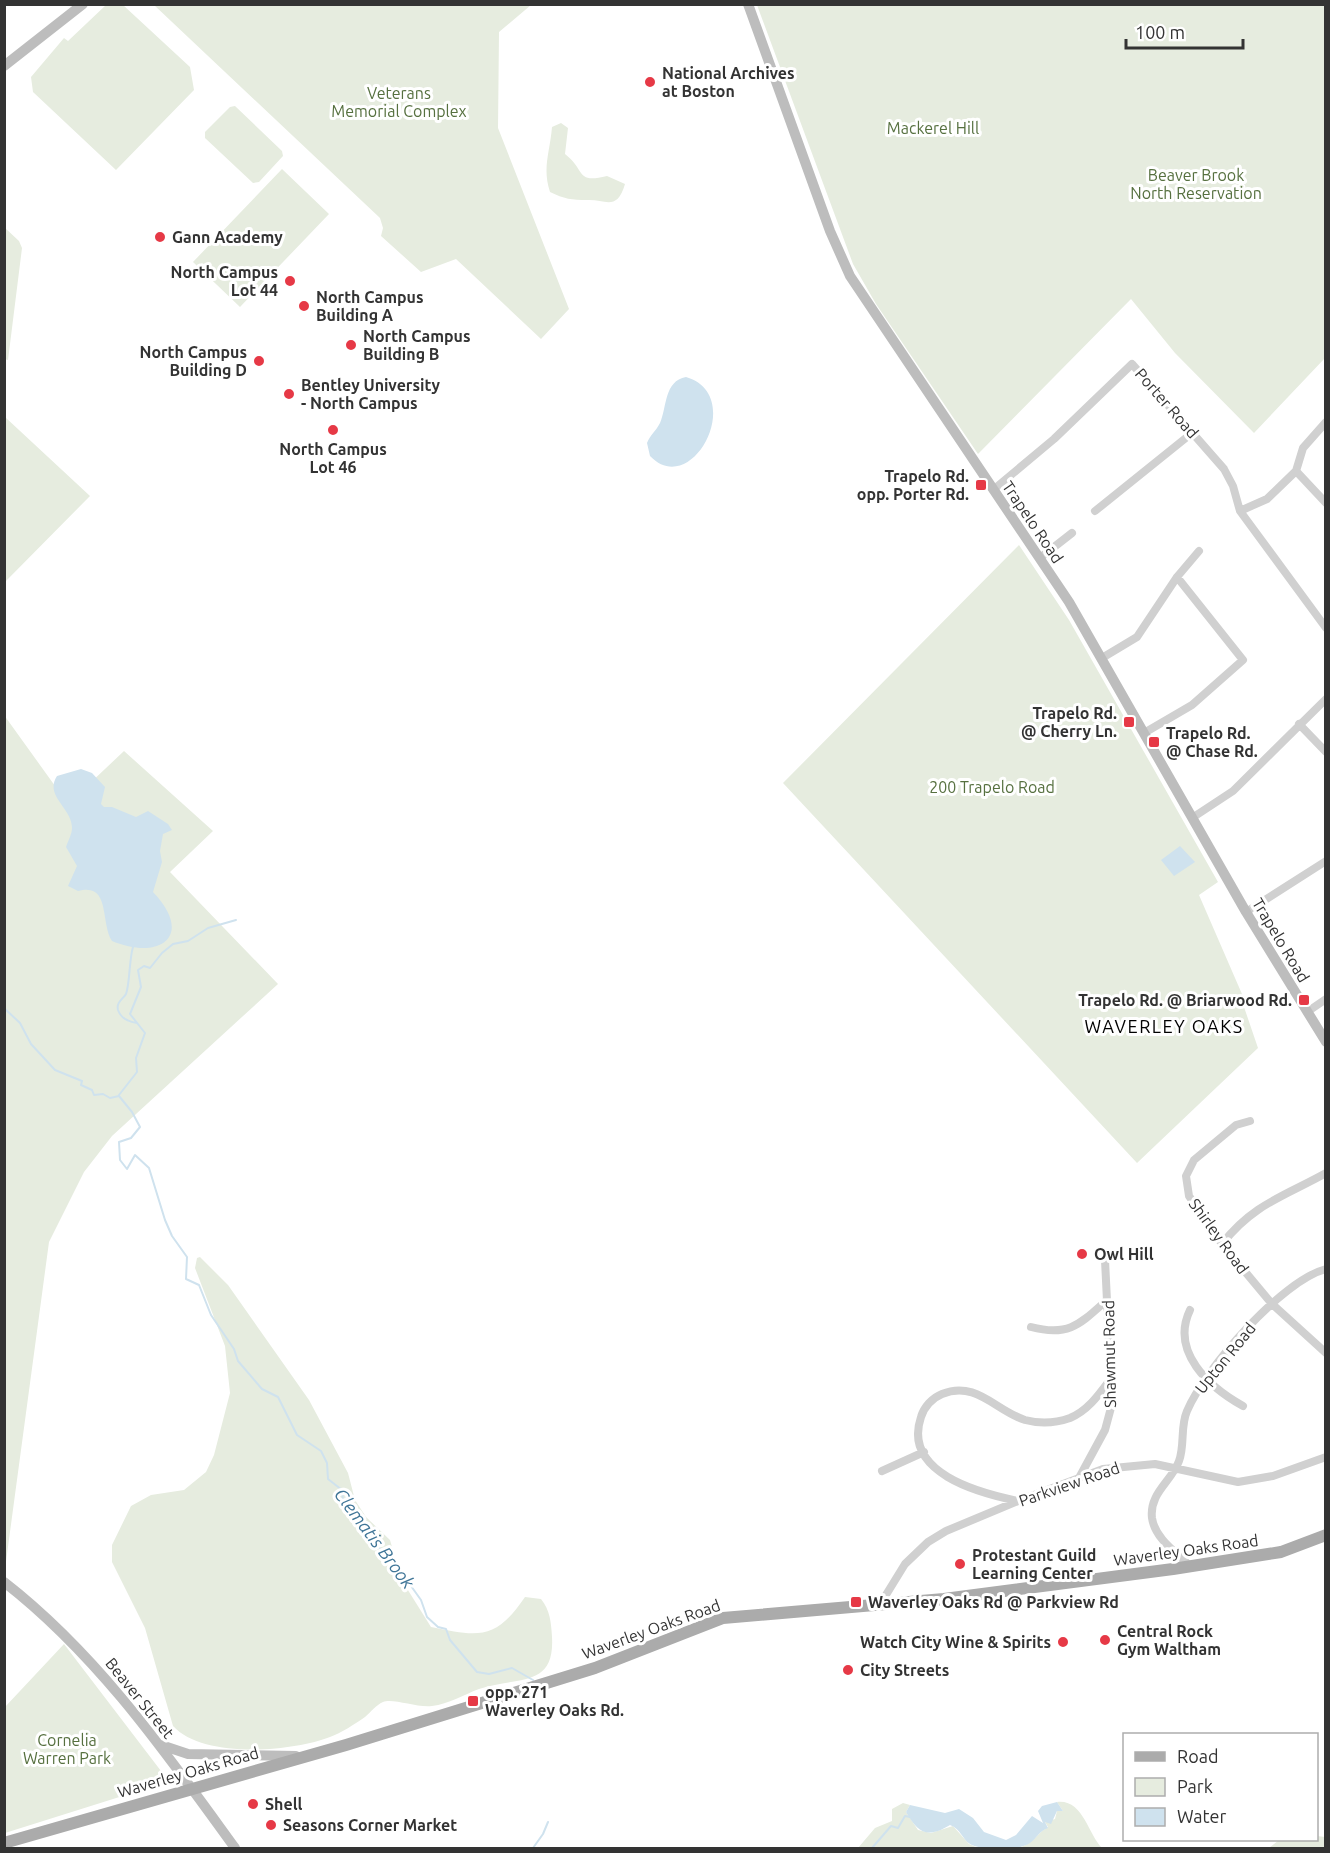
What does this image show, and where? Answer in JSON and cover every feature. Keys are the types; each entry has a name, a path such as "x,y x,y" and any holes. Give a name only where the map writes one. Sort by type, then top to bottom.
{"main road":[{"path":"4,66 83,4"},
{"name":"Trapelo Road","path":"748,4 844,266 871,311 1040,558 1102,658 1246,912 1326,1042"},
{"name":"Waverley Oaks Road","path":"4,1843 595,1668 723,1618 944,1599 1191,1567 1281,1552 1326,1535"},
{"name":"Beaver Street","path":"4,1582 81,1650 154,1740 235,1848"},
{"path":"154,1740 170,1750 188,1754 270,1757 313,1753"}],"street":[{"name":"Porter Road","path":"993,490 1054,439 1132,364 1224,469 1233,486 1240,511 1326,628"},
{"path":"1240,511 1267,499 1296,471 1303,448 1326,422"},
{"path":"1095,511 1192,433"},
{"path":"1296,471 1326,503"},
{"path":"1040,558 1072,533"},
{"path":"1102,658 1137,637 1177,577 1199,551"},
{"path":"1144,733 1192,705 1243,660 1177,577"},
{"path":"1192,818 1233,791 1326,699"},
{"path":"1299,724 1326,752"},
{"path":"1246,912 1326,861"},
{"path":"1307,1012 1326,999"},
{"name":"Shirley Road","path":"1250,1121 1236,1125 1200,1153 1186,1176 1189,1196 1222,1244 1272,1304 1326,1353"},
{"path":"1222,1244 1234,1228 1256,1209 1326,1173"},
{"name":"Shawmut Road","path":"1079,1478 1099,1444 1110,1417 1112,1377 1105,1260"},
{"name":"Upton Road","path":"1191,1567 1163,1541 1152,1518 1157,1494 1176,1468 1180,1458 1186,1414 1204,1379 1272,1304 1305,1276 1326,1269"},
{"path":"1031,1327 1050,1332 1067,1330 1081,1322 1107,1300"},
{"path":"1190,1310 1184,1325 1184,1340 1190,1357 1204,1379 1243,1406"},
{"path":"1018,1501 963,1487 940,1471 924,1452 919,1435 921,1416 929,1403 955,1390 970,1392 987,1398 1023,1419 1046,1423 1063,1420 1080,1412 1094,1401 1112,1377"},
{"path":"882,1471 924,1452"},
{"name":"Parkview Road","path":"881,1604 906,1564 928,1542 1018,1501 1103,1469 1141,1464 1176,1468 1222,1481 1238,1482 1273,1476 1326,1457"}],"green space":[{"path":"106,5 123,5 190,67 194,90 116,170 33,92 31,77 64,38 68,41"},
{"name":"Veterans Memorial Complex","path":"154,5 531,5 499,32 498,128 569,309 541,339 456,259 421,272 381,236 383,228 380,218"},
{"path":"757,5 1325,5 1325,358 1254,433 1175,353 1131,299 978,454 876,304 853,264"},
{"path":"235,106 282,151 283,156 259,182 253,183 205,138 205,132 230,107"},
{"path":"561,123 568,128 565,154 585,177 607,176 625,184 622,193 614,201 572,199 550,192 547,167 552,127"},
{"path":"282,169 329,214 240,307 193,262"},
{"path":"4,227 19,241 22,248 8,360 4,359"},
{"path":"5,417 90,496 4,582"},
{"name":"200 Trapelo Road","path":"1019,545 1069,620 1218,882 1199,895 1245,1001 1244,1007 1258,1048 1137,1163 783,783"},
{"path":"4,715 68,804 124,751 213,831 170,872 278,984 112,1136 84,1172 49,1242 5,1569"},
{"path":"200,1257 228,1285 309,1400 348,1473 355,1500 366,1517 390,1540 401,1579 431,1627 462,1633 485,1632 505,1621 525,1597 541,1599 548,1612 552,1637 551,1654 547,1665 540,1673 519,1681 479,1689 438,1705 383,1702 365,1717 339,1733 293,1746 248,1750 226,1748 205,1744 187,1737 173,1726 145,1628 112,1562 112,1545 131,1506 151,1495 184,1490 206,1472 214,1455 230,1393 225,1346 195,1268 197,1258"},
{"name":"Cornelia Warren Park","path":"64,1644 161,1771 163,1778 160,1783 148,1788 5,1833 5,1707"},
{"path":"1057,1802 1073,1806 1079,1812 1102,1848 1017,1848 1026,1845 1048,1827 1045,1822 1055,1819 1057,1811 1063,1811"},
{"path":"903,1803 910,1805 906,1812 918,1830 931,1833 953,1826 969,1844 978,1848 858,1848 875,1828 892,1821 892,1809"},
{"path":"1318,1836 1325,1837 1325,1848 1269,1848 1278,1841 1318,1841"}],"water":[{"path":"686,377 704,387 712,403 712,422 707,440 696,455 682,465 666,466 650,456 647,443 660,423 670,389 679,379"},
{"path":"81,769 92,773 105,787 101,804 104,807 112,807 136,817 148,811 168,824 172,830 163,834 160,851 162,862 153,892 171,921 171,932 166,940 157,946 145,948 112,941 108,933 103,906 96,892 78,891 68,886 77,866 66,847 72,828 68,814 56,796 54,783 57,776"},
{"path":"1180,846 1195,862 1174,876 1161,860"},
{"path":"1057,1802 1063,1811 1057,1811 1051,1824 1045,1822 1048,1828 1025,1846 1009,1849 991,1849 970,1844 957,1829 950,1825 935,1832 924,1832 915,1825 906,1812 910,1805 945,1813 959,1809 973,1818 984,1832 1006,1840 1016,1835 1032,1816 1043,1823 1038,1811 1042,1806"}],"waterway":[{"path":"119,1095 137,1072 136,1058 145,1033 130,1014 141,987 138,970 144,966 150,968 173,944 188,941 208,928 236,920"},
{"path":"133,947 126,994 119,1003 118,1010 123,1018 137,1023"},
{"name":"Clematis Brook","path":"4,1008 20,1023 31,1044 55,1070 82,1081 81,1085 92,1090 94,1095 103,1094 110,1098 119,1096 132,1112 140,1127 131,1138 119,1142 120,1160 127,1169 135,1155 149,1168 165,1220 172,1236 187,1257 186,1279 199,1285 211,1315 234,1349 238,1361 262,1389 278,1397 297,1435 321,1451 327,1463 328,1479 342,1490 343,1501 361,1524 372,1531 378,1547 391,1558 421,1600 427,1617 438,1627 446,1629 450,1640 477,1672 489,1674 512,1668 533,1680"},
{"path":"872,1848 891,1826 898,1828 905,1816 910,1817"},
{"name":"Clematis Brook","path":"533,1848 548,1822"}],"place":[{"name":"National Archives at Boston","path":"650,82"},
{"name":"Gann Academy","path":"160,237"},
{"name":"North Campus Lot 44","path":"290,281"},
{"name":"North Campus Building A","path":"304,306"},
{"name":"North Campus Building B","path":"351,345"},
{"name":"North Campus Building D","path":"259,361"},
{"name":"Bentley University - North Campus","path":"289,394"},
{"name":"North Campus Lot 46","path":"333,430"},
{"name":"Trapelo Rd. opp. Porter Rd.","path":"981,485"},
{"name":"Trapelo Rd. @ Cherry Ln.","path":"1129,722"},
{"name":"Trapelo Rd. @ Chase Rd.","path":"1154,742"},
{"name":"Trapelo Rd. @ Briarwood Rd.","path":"1304,1000"},
{"name":"Owl Hill","path":"1082,1254"},
{"name":"Protestant Guild Learning Center","path":"960,1564"},
{"name":"Waverley Oaks Rd @ Parkview Rd","path":"856,1602"},
{"name":"Central Rock Gym Waltham","path":"1105,1640"},
{"name":"Watch City Wine & Spirits","path":"1063,1642"},
{"name":"City Streets","path":"848,1670"},
{"name":"opp. 271 Waverley Oaks Rd.","path":"473,1701"},
{"name":"Shell","path":"253,1804"},
{"name":"Seasons Corner Market","path":"271,1825"}],"district":[{"name":"WAVERLEY OAKS","path":"1164,1026"}],"park label":[{"name":"Mackerel Hill","path":"933,128"},
{"name":"Beaver Brook North Reservation","path":"1196,184"}]}
